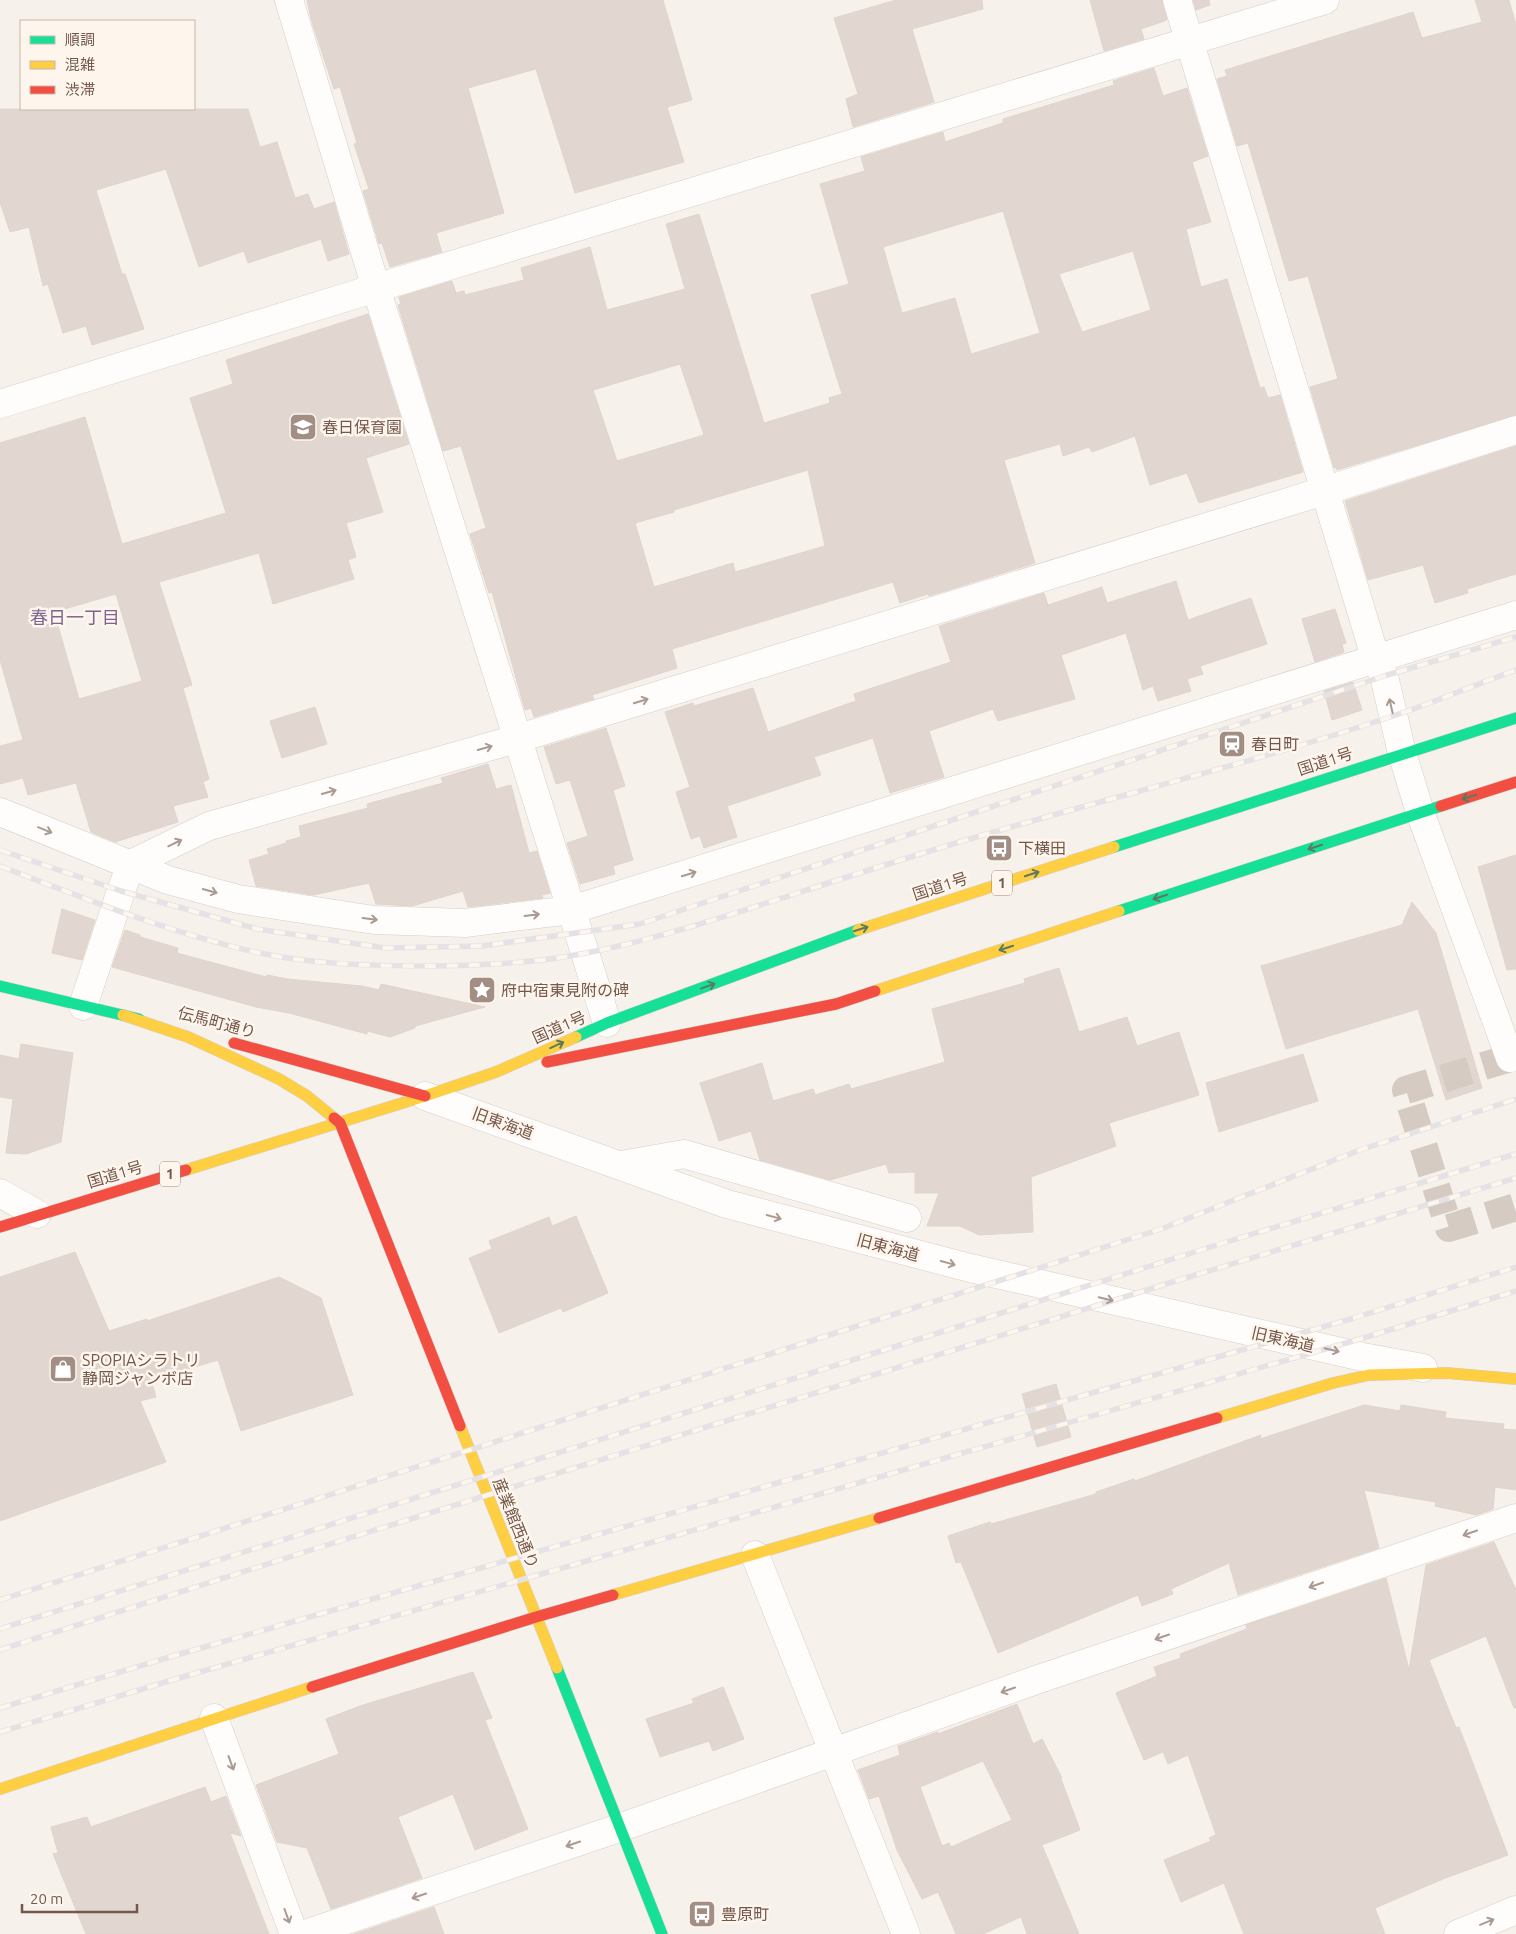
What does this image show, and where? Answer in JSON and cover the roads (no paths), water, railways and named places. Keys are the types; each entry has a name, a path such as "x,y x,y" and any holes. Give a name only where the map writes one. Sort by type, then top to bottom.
{"main road":[{"name":"国道1号","path":"0,1227 425,1096 496,1072 606,1023 851,932 1402,753 1516,718"},
{"name":"国道1号","path":"496,1072 836,1004 1516,782"},
{"name":"伝馬町通り","path":"0,986 210,1037 425,1096"},
{"path":"123,1015 188,1037 279,1079 307,1096 340,1123"},
{"name":"産業館西通り","path":"340,1123 662,1934"},
{"path":"0,1789 214,1718 536,1617 755,1555 1333,1382 1369,1374 1446,1373 1516,1379"}],"street":[{"path":"289,0 376,288 606,1023"},
{"path":"1177,0 1324,491 1376,660 1384,676 1402,753 1420,812 1510,1058"},
{"path":"0,404 1325,0"},
{"path":"83,1006 118,897 131,864 209,826 516,739 1324,491 1516,430"},
{"path":"0,812 168,880 238,899 374,920 465,923 571,910 1516,616"},
{"name":"旧東海道","path":"425,1096 727,1204 970,1268 1363,1357 1446,1373"},
{"path":"621,1165 684,1154 907,1218"},
{"path":"0,1193 38,1214"},
{"path":"305,1934 619,1828 1036,1680 1516,1518"},
{"path":"755,1555 906,1934"},
{"path":"214,1718 294,1934"},
{"path":"1458,1934 1516,1910"}],"tunnel":[{"path":"1510,1058 1406,1090 1449,1228 1516,1207"}],"railway":[{"path":"0,850 121,891 257,929 385,948 482,946 640,924 1384,676 1516,637"},
{"path":"0,866 94,902 190,935 255,952 300,960 367,965 455,966 549,959 610,948 681,929 1031,821 1288,749 1406,712 1516,670"},
{"path":"0,1600 1161,1229 1360,1150 1516,1099"},
{"path":"0,1629 1220,1244 1516,1154"},
{"path":"0,1650 311,1550 1179,1280 1516,1178"},
{"path":"0,1708 173,1656 1354,1318 1516,1267"},
{"path":"0,1732 179,1678 1360,1339 1516,1291"}],"place":[{"name":"春日保育園","path":"303,427"},
{"name":"春日町","path":"1232,744"},
{"name":"下横田","path":"999,848"},
{"name":"府中宿東見附の碑","path":"482,990"},
{"name":"SPOPIAシラトリ 静岡ジャンボ店","path":"63,1369"},
{"name":"豊原町","path":"702,1914"}],"district":[{"name":"春日一丁目","path":"75,618"}]}
